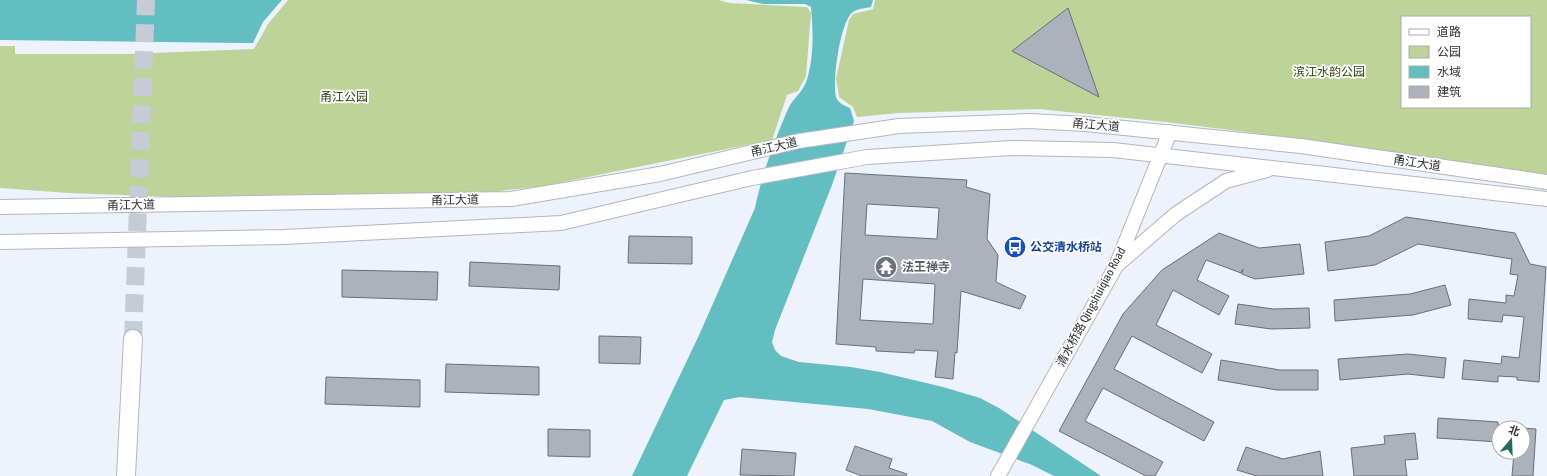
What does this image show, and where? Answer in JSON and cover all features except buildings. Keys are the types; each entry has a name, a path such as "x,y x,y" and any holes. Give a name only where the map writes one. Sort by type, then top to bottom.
{"highway":[{"path":"126,476 133,340"}],"main road":[{"name":"甬江大道","path":"0,207 511,199 660,174 799,141 899,126 1029,121 1085,124 1301,146 1547,182"},
{"name":"清水桥路 Qingshuiqiao Road","path":"998,476 1116,266 1170,132"},
{"name":"甬江大道","path":"0,242 284,237 561,223 752,178 867,157 1011,148 1113,150 1547,199"},
{"path":"1116,266 1176,214 1226,181 1276,168"}],"green space":[{"name":"甬江公园","path":"288,0 718,0 730,3 807,7 811,13 806,76 798,91 787,95 772,140 543,186 491,192 205,198 69,193 0,188 0,46 15,46 15,54 127,54 254,49 268,24"},
{"name":"滨江水韵公园","path":"875,0 1547,0 1547,175 1368,152 1254,133 1166,122 1038,109 898,113 857,117 853,107 839,97 836,79 849,20 853,14 873,9"}],"water":[{"path":"0,0 282,0 263,22 253,43 244,43 0,40"},
{"path":"746,0 873,0 871,7 859,9 853,12 848,18 844,27 838,52 835,89 837,99 840,103 850,108 854,121 832,185 775,330 772,342 775,350 781,356 799,362 851,367 880,372 943,387 980,398 999,408 1101,476 1054,476 1032,465 970,442 932,421 868,409 740,397 724,400 687,476 632,476 700,333 755,208 769,157 789,107 802,90 808,76 812,42 811,7 805,4 763,4"}],"tunnel":[{"path":"133,339 146,0"}],"place":[{"name":"公交清水桥站","path":"1015,247"},
{"name":"法王禅寺","path":"886,267"}]}
